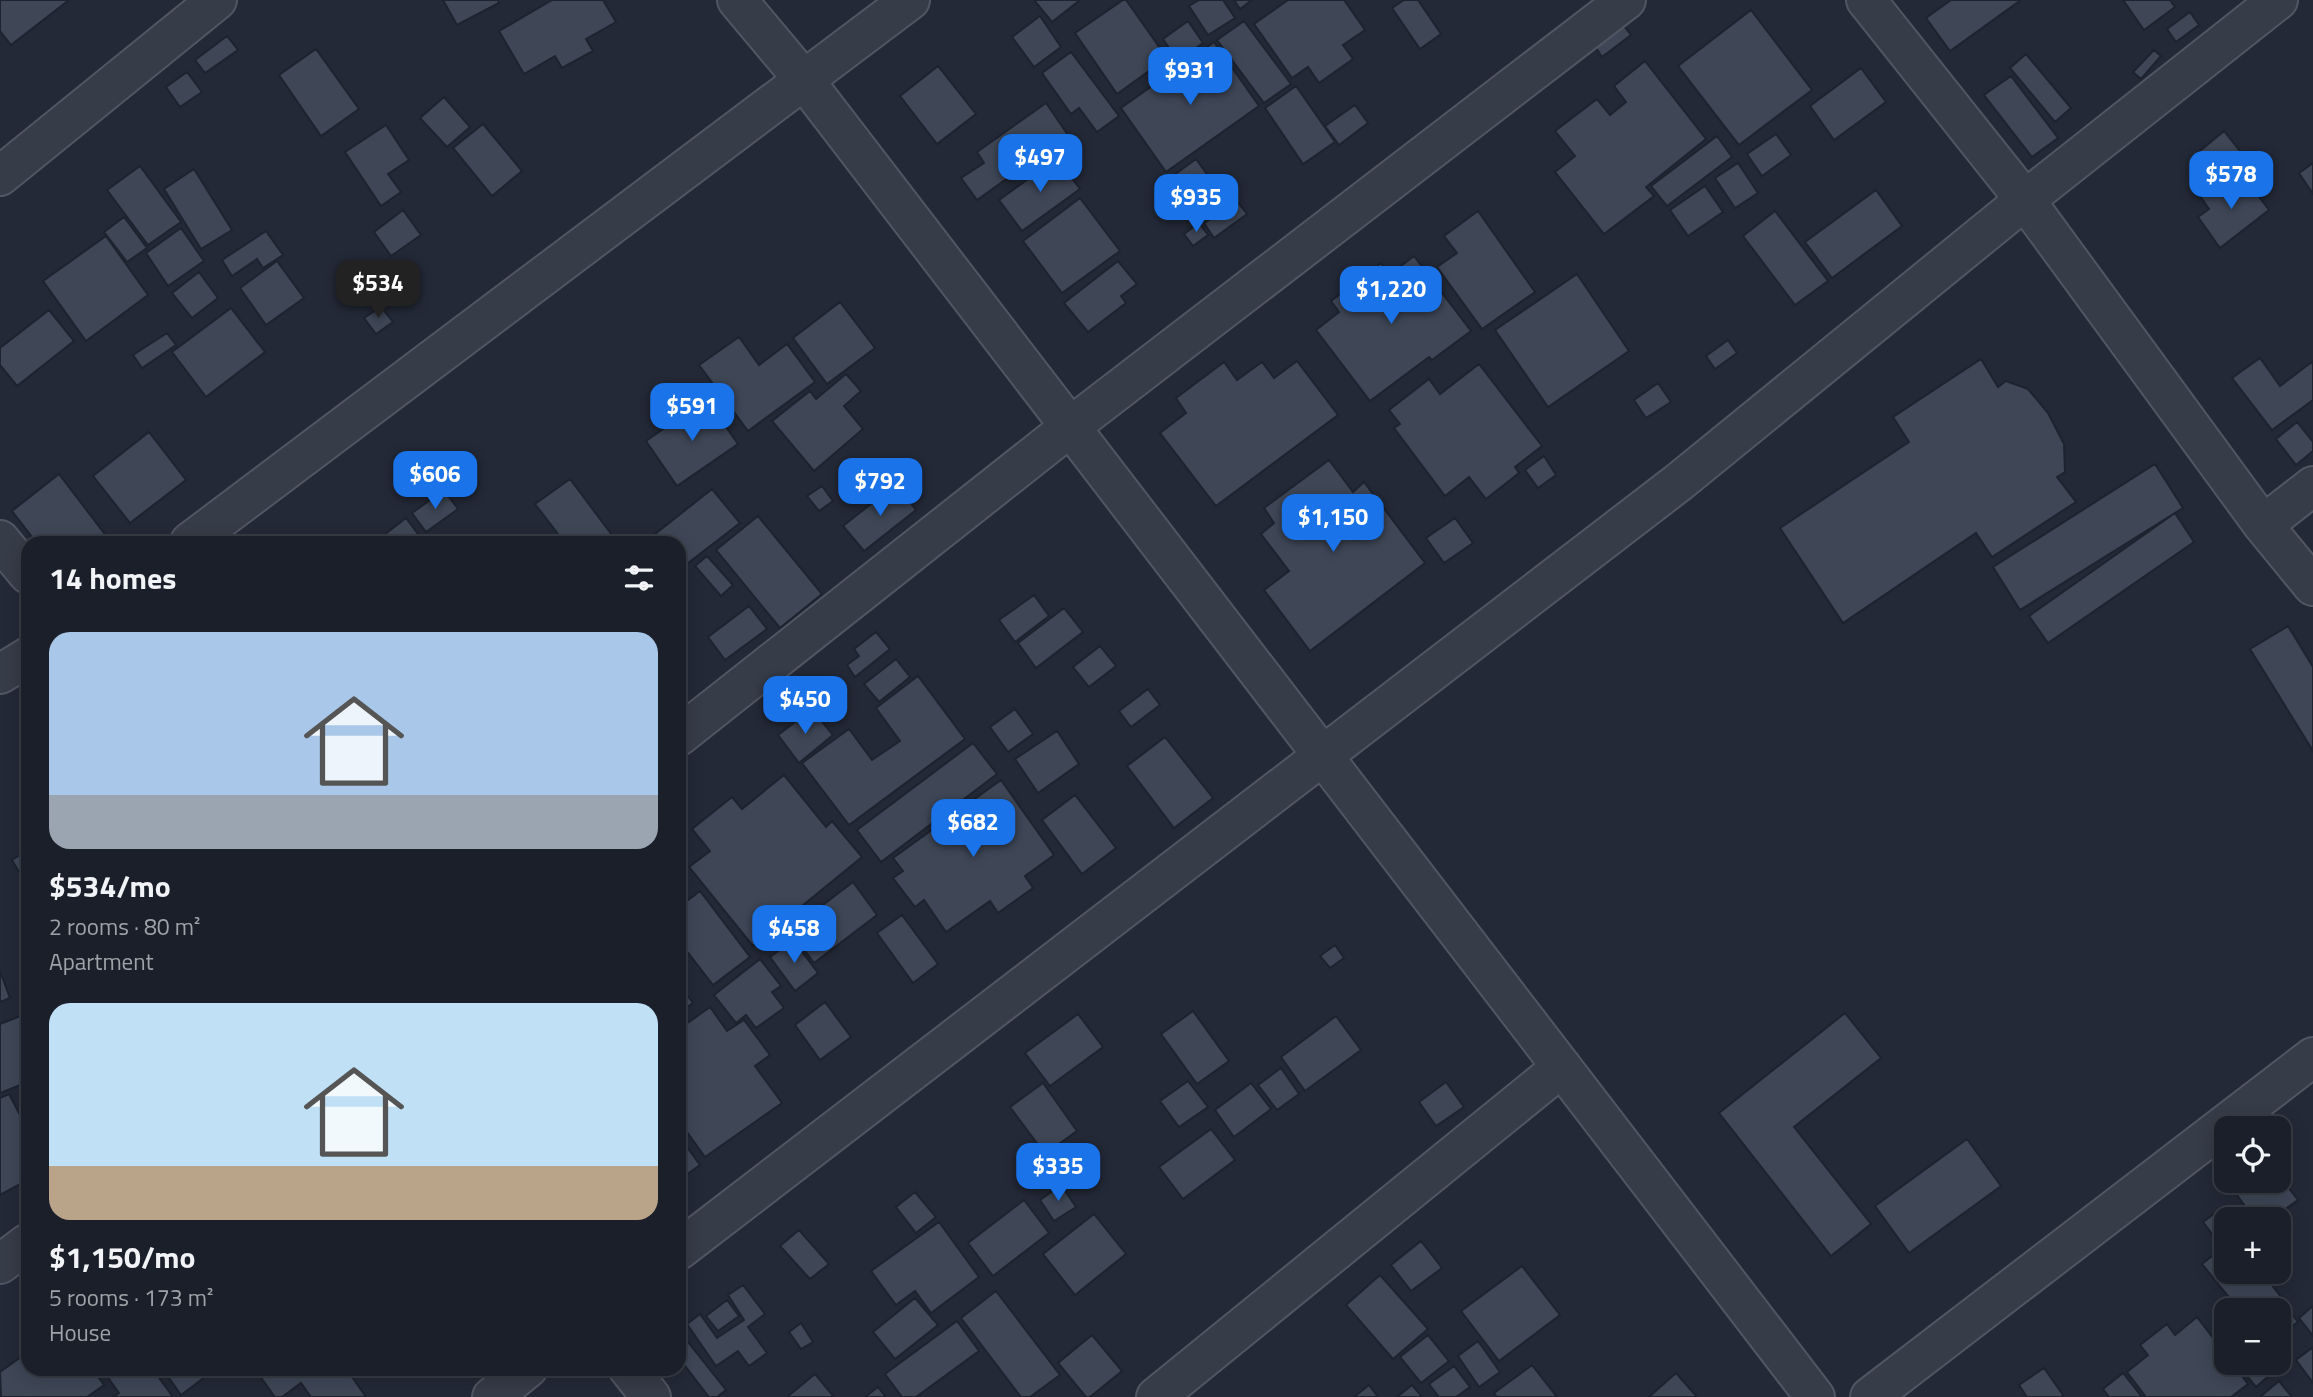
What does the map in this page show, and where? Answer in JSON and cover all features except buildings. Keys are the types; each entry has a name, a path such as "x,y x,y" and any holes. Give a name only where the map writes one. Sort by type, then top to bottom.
{"street":[{"path":"0,176 217,0"},
{"path":"737,0 804,80 1815,1397"},
{"path":"198,536 910,0"},
{"path":"686,730 1070,427 1626,0"},
{"path":"1866,0 2025,200 2263,525 2313,586"},
{"path":"686,1245 1679,482 2025,200 2278,0"},
{"path":"2263,525 2313,486"},
{"path":"0,540 21,566"},
{"path":"0,674 21,661"},
{"path":"1870,1397 2313,1057"},
{"path":"1156,1397 1562,1068"},
{"path":"0,1264 21,1248"},
{"path":"492,1397 517,1376"},
{"path":"634,1376 651,1397"}]}
